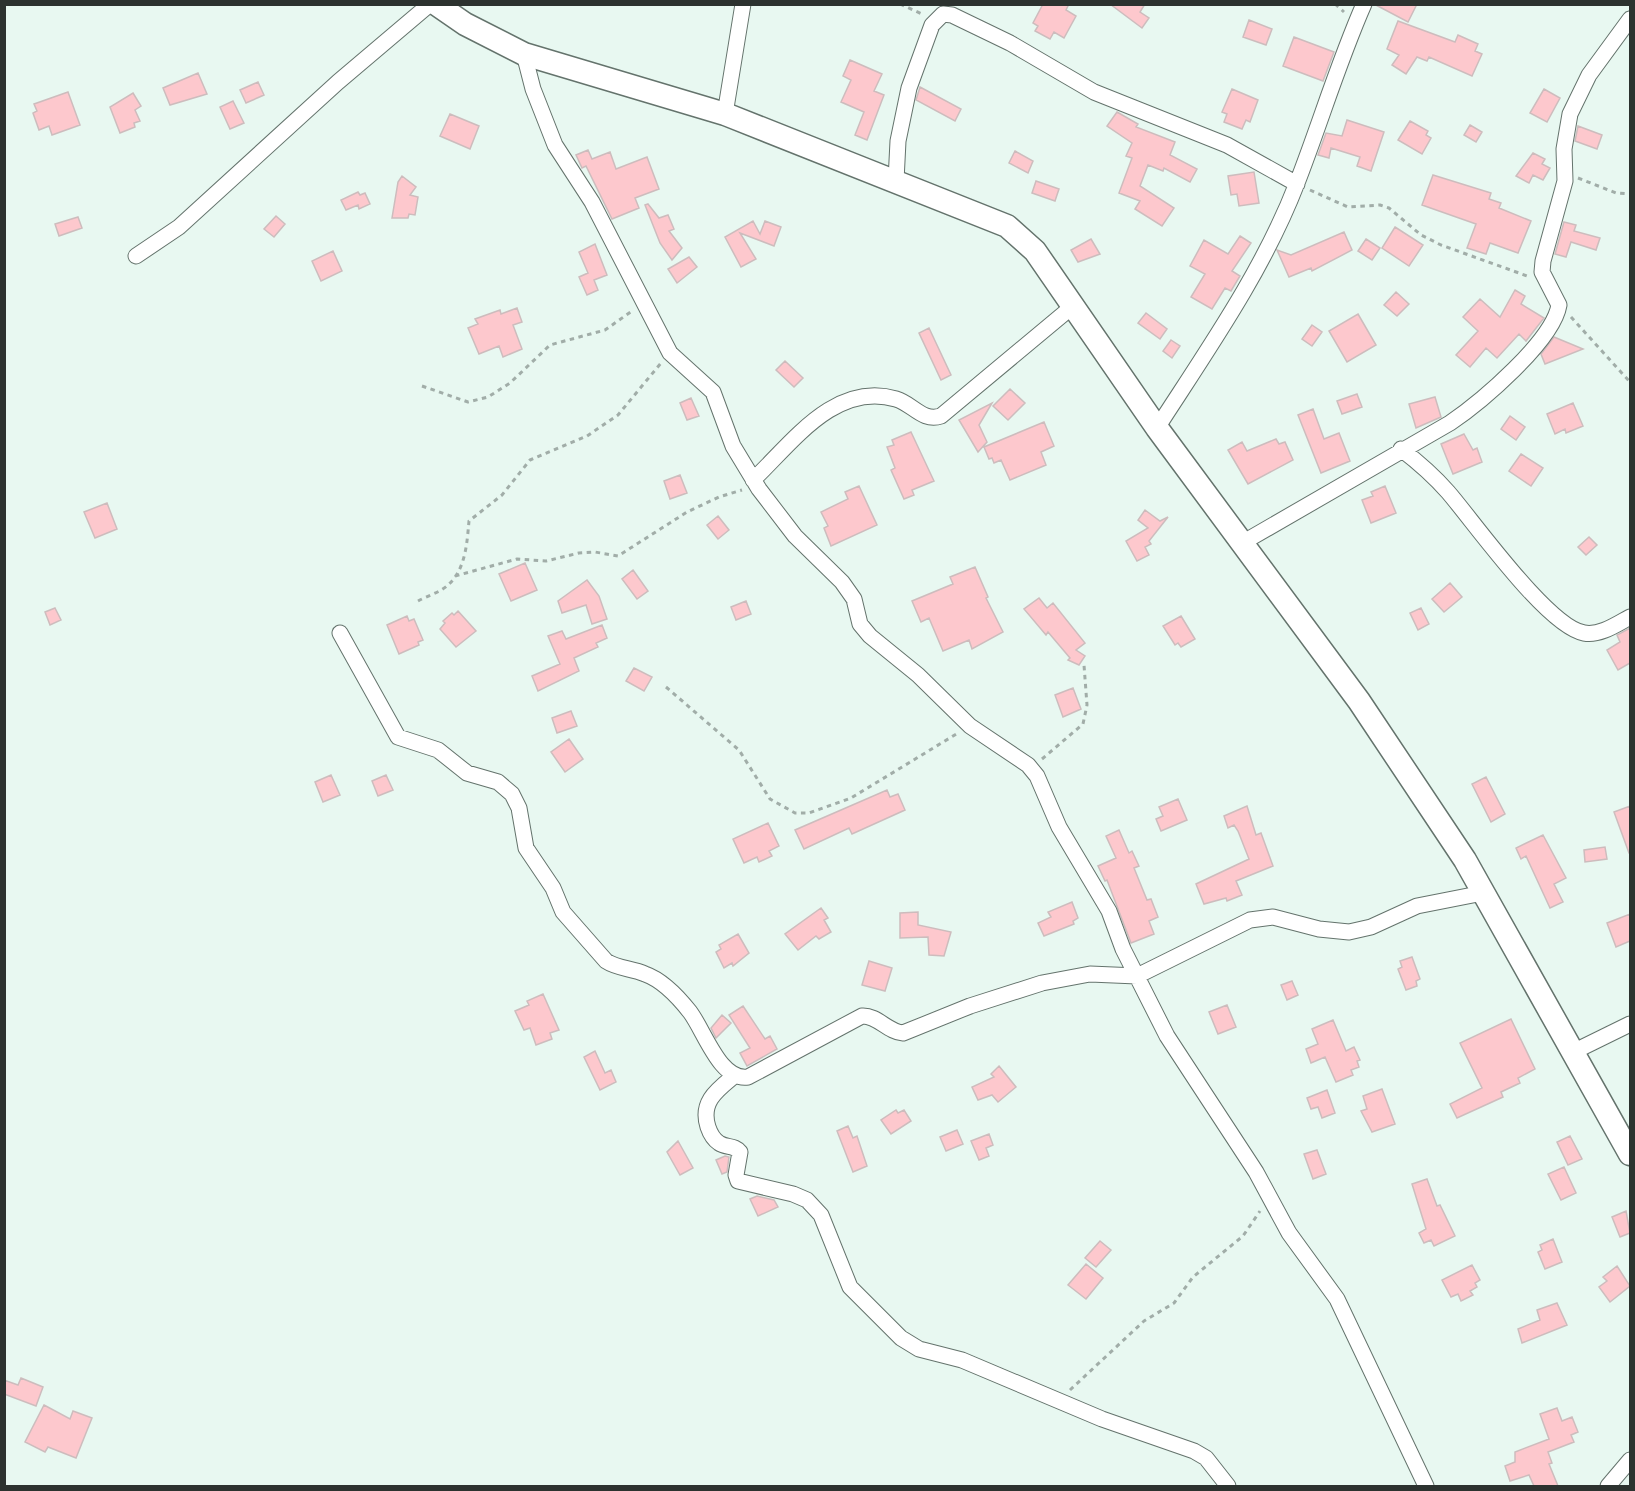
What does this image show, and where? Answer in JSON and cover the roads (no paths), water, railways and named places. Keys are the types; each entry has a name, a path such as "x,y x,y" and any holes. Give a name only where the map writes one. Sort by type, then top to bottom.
{"main road":[{"path":"435,4 465,24 524,54 725,114 1007,226 1035,251 1157,428 1359,702 1465,860 1630,1154"}],"street":[{"path":"136,256 179,227 338,82 430,4"},
{"path":"725,114 742,4"},
{"path":"1157,428 1248,287 1297,183 1364,4"},
{"path":"896,181 898,141 909,88 932,25 938,17 952,15 1010,43 1094,92 1227,145 1297,183"},
{"path":"1242,543 1479,404 1552,324 1559,305 1542,272 1545,248 1564,181 1564,149 1570,114 1589,75 1630,19"},
{"path":"524,54 533,89 555,145 592,202 670,353 713,393 733,446 756,485 795,536 842,582 854,599 860,624 870,636 918,675 970,726 1033,769 1059,827 1109,911 1123,950 1167,1036 1221,1117 1289,1233 1337,1299 1426,1486"},
{"path":"756,485 819,417 839,402 856,396 880,394 902,401 925,416 933,418 941,416 1073,306"},
{"path":"1401,449 1447,490 1506,562 1569,627 1584,633 1600,632 1630,617"},
{"path":"340,633 398,737 438,750 467,773 498,782 512,794 519,808 526,848 553,888 563,912 606,961 614,966 648,974 674,994 691,1013 727,1072 734,1076 748,1077 862,1016 872,1017 894,1032 903,1033 970,1006 1041,983 1090,974 1137,976 1250,920 1273,917 1319,929 1349,932 1371,927 1417,906 1450,898 1483,894"},
{"path":"1573,1052 1630,1024"},
{"path":"734,1076 713,1094 706,1107 705,1118 710,1134 719,1143 737,1148 740,1152 736,1175 738,1181 794,1194 813,1206 821,1215 850,1287 901,1338 919,1348 962,1360 1057,1400 1194,1451 1206,1458 1228,1486"},
{"path":"1608,1486 1630,1460"}]}
